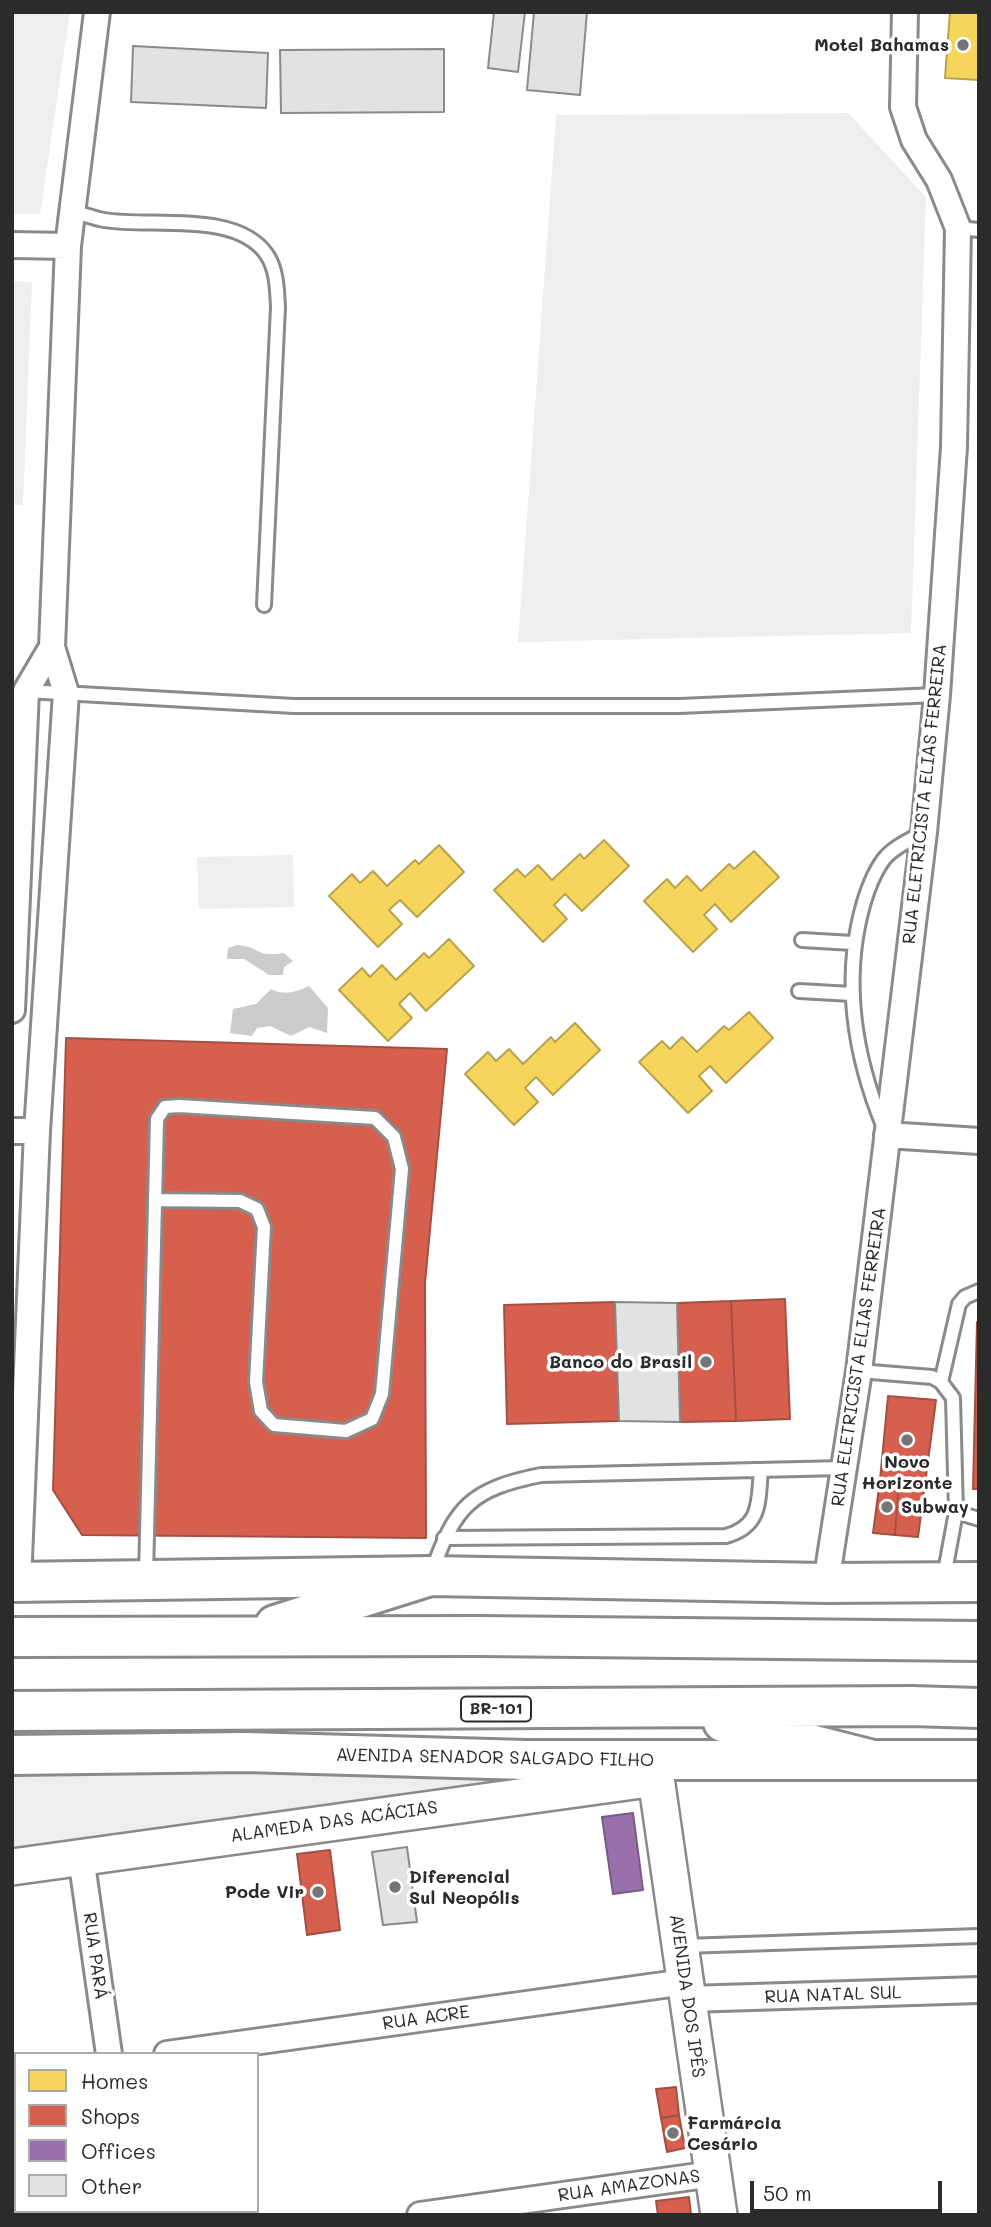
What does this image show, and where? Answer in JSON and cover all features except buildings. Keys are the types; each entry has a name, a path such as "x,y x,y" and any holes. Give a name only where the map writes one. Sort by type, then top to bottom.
{"main road":[{"path":"15,1582 430,1576 826,1583 961,1582"},
{"path":"240,1636 430,1576"},
{"path":"12,1637 979,1640"},
{"name":"BR-101","path":"12,1711 897,1706 979,1708"},
{"path":"670,1709 869,1759"},
{"name":"AVENIDA SENADOR SALGADO FILHO","path":"12,1755 245,1752 539,1760 979,1760"}],"street":[{"path":"15,1582 24,1161 37,1131 65,693 52,647 68,246 97,12"},
{"name":"RUA ELETRICISTA ELIAS FERREIRA","path":"826,1583 859,1371 924,832 937,695 969,229 914,140 903,107 905,12"},
{"path":"12,246 68,246"},
{"path":"12,1010 26,691 52,647"},
{"path":"12,1130 37,1131"},
{"path":"887,1135 979,1141"},
{"name":"ALAMEDA DAS ACÁCIAS","path":"12,1867 656,1777"},
{"name":"AVENIDA DOS IPÊS","path":"656,1777 719,2215"},
{"name":"RUA PARÁ","path":"81,1857 109,2052"},
{"name":"RUA NATAL SUL","path":"687,1990 979,1990"},
{"name":"RUA ACRE","path":"183,2052 687,1990"},
{"name":"RUA AMAZONAS","path":"420,2215 517,2208 713,2174"}],"lane":[{"path":"72,211 104,220 218,227 248,236 267,255 276,278 278,307 264,605"},
{"path":"26,691 294,706 679,706 937,695"},
{"path":"887,1135 876,1108 858,1044 852,994 853,943 869,884 886,856 924,832"},
{"path":"802,940 853,943"},
{"path":"799,991 852,994"},
{"path":"146,1580 157,1119 165,1107 179,1105 375,1118 394,1137 402,1169 382,1394 372,1419 346,1431 274,1425 261,1410 256,1382 264,1227 257,1209 240,1201 156,1200"},
{"path":"941,1382 959,1304 965,1297 979,1291"},
{"path":"859,1371 932,1377 941,1382 953,1398 961,1582"},
{"path":"430,1576 455,1517 478,1496 506,1482 541,1475 844,1468"},
{"path":"444,1538 726,1536 741,1532 752,1521 758,1506 761,1470"},
{"path":"956,1512 979,1519"},
{"path":"680,1946 979,1936"}],"shaded area":[{"path":"12,12 70,12 40,214 12,214"},
{"path":"848,113 926,197 911,633 518,642 556,115"},
{"path":"12,281 32,282 23,505 12,505"},
{"path":"293,855 294,907 199,909 197,857"},
{"path":"237,945 268,954 284,953 293,961 284,967 283,975 269,975 244,959 227,959 228,948"},
{"path":"309,986 328,1008 327,1033 309,1027 291,1036 270,1026 257,1028 252,1036 230,1033 233,1009 256,1004 271,989 290,992"},
{"path":"12,1760 621,1770 12,1848"}],"place":[{"name":"Motel Bahamas","path":"963,45"},
{"name":"Banco do Brasil","path":"706,1362"},
{"name":"Novo Horizonte","path":"907,1440"},
{"name":"Subway","path":"887,1507"},
{"name":"Diferencial Sul Neopólis","path":"395,1887"},
{"name":"Pode Vir","path":"318,1892"},
{"name":"Farmárcia Cesário","path":"673,2133"}]}
